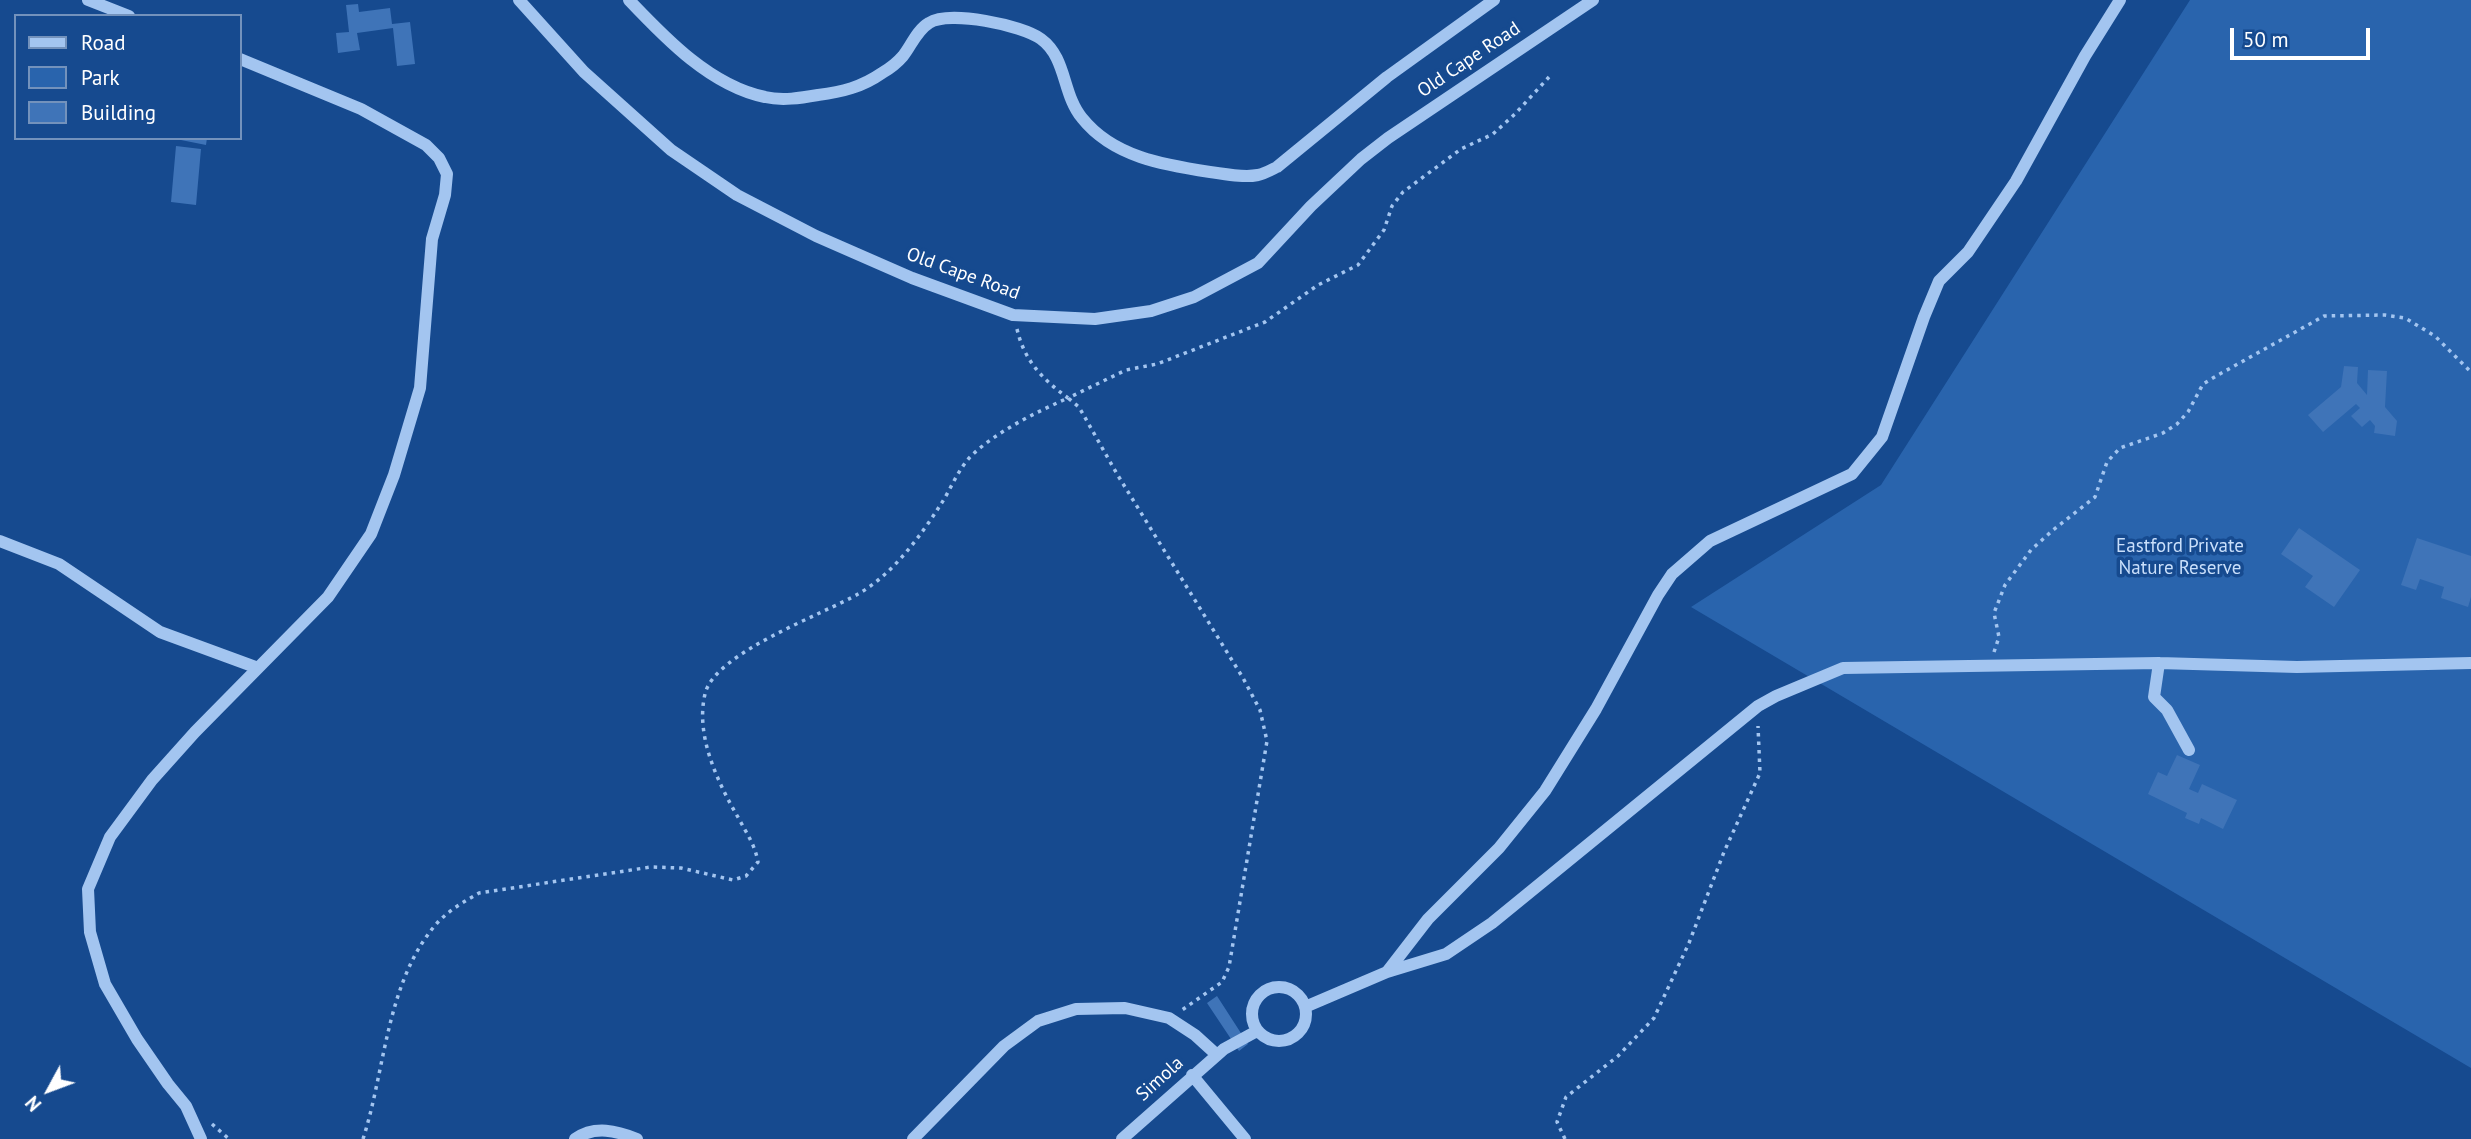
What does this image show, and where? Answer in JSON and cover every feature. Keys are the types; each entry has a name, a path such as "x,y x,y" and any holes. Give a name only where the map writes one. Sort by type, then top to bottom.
{"street":[{"path":"88,0 124,14"},
{"name":"Old Cape Road","path":"519,0 584,72 661,142 737,195 816,236 912,278 1013,315 1095,319 1151,311 1194,297 1258,262 1320,197 1388,138 1593,0"},
{"path":"629,0 660,33 704,68 734,87 766,97 797,99 852,90 881,74 901,58 928,23 943,18 964,18 1024,30 1041,39 1051,49 1060,64 1067,92 1080,116 1096,134 1123,150 1160,164 1259,176 1277,167 1387,77 1494,0"},
{"path":"1387,972 1428,919 1499,848 1545,791 1596,709 1672,574 1710,541 1852,474 1882,437 1939,281 1968,252 2016,181 2085,56 2120,0"},
{"path":"201,1139 187,1106 137,1040 105,984 90,932 88,889 110,837 152,780 328,597 372,534 394,475 420,388 432,239 445,195 447,174 439,158 426,145 361,110 242,60"},
{"path":"0,541 59,565 160,632 258,668"},
{"path":"1305,1007 1387,972 1446,954 1492,923 1758,706 1843,668 2160,663 2297,667 2471,663"},
{"path":"2160,663 2154,697 2172,717 2189,750"},
{"path":"1283,987 1293,991 1301,998 1305,1007 1307,1018 1303,1028 1296,1036 1286,1041 1265,1038 1257,1031 1252,1021 1255,1000 1262,992 1272,988 1283,987"},
{"path":"914,1139 1004,1046 1038,1021 1076,1009 1125,1008 1169,1018 1221,1052"},
{"name":"Simola","path":"1122,1139 1192,1075 1221,1052 1257,1031"},
{"path":"1192,1075 1245,1139"},
{"path":"575,1139 584,1133 610,1129 638,1139"}],"path":[{"path":"363,1139 372,1111 380,1060 405,978 424,941 440,920 457,905 479,893 650,867 681,868 733,880 746,876 758,862 754,844 720,780 706,744 701,715 705,690 720,671 754,646 796,623 860,594 885,573 913,543 971,456 1002,433 1039,411 1126,370 1157,364 1265,321 1318,285 1358,265 1384,230 1392,206 1403,192 1461,149 1493,134 1516,114 1549,77"},
{"path":"1013,315 1021,347 1045,380 1079,407 1242,678 1260,710 1267,741 1229,967 1222,982 1211,992 1169,1018"},
{"path":"1990,665 1999,637 1994,613 2005,584 2031,550 2095,497 2107,462 2120,448 2163,433 2177,424 2188,412 2203,384 2324,316 2385,315 2405,318 2435,337 2471,372"},
{"path":"1565,1139 1557,1122 1566,1097 1618,1056 1654,1018 1689,943 1724,852 1760,773 1758,706"}],"green space":[{"name":"Eastford Private Nature Reserve","path":"2190,0 2471,0 2471,1068 1691,607 1881,485"}],"building":[{"path":"358,4 359,12 390,8 392,24 410,22 415,64 397,66 393,28 357,33 360,50 338,53 336,33 349,32 346,5"},
{"path":"181,140 207,140 206,145"},
{"path":"176,146 201,149 196,205 171,202"},
{"path":"2344,366 2358,367 2357,383 2367,395 2368,370 2387,371 2385,407 2397,421 2395,436 2374,433 2375,426 2370,420 2362,427 2351,416 2360,408 2356,404 2323,432 2308,415 2341,387"},
{"path":"2299,528 2360,570 2334,607 2305,587 2313,576 2281,554"},
{"path":"2417,538 2471,556 2471,597 2468,607 2441,598 2444,587 2420,579 2416,590 2401,585"},
{"path":"2177,755 2200,765 2189,789 2198,793 2202,784 2237,800 2223,829 2201,818 2199,824 2185,818 2187,813 2148,794 2158,772 2167,776"},
{"path":"1217,996 1248,1044 1239,1051 1207,1003"}]}
